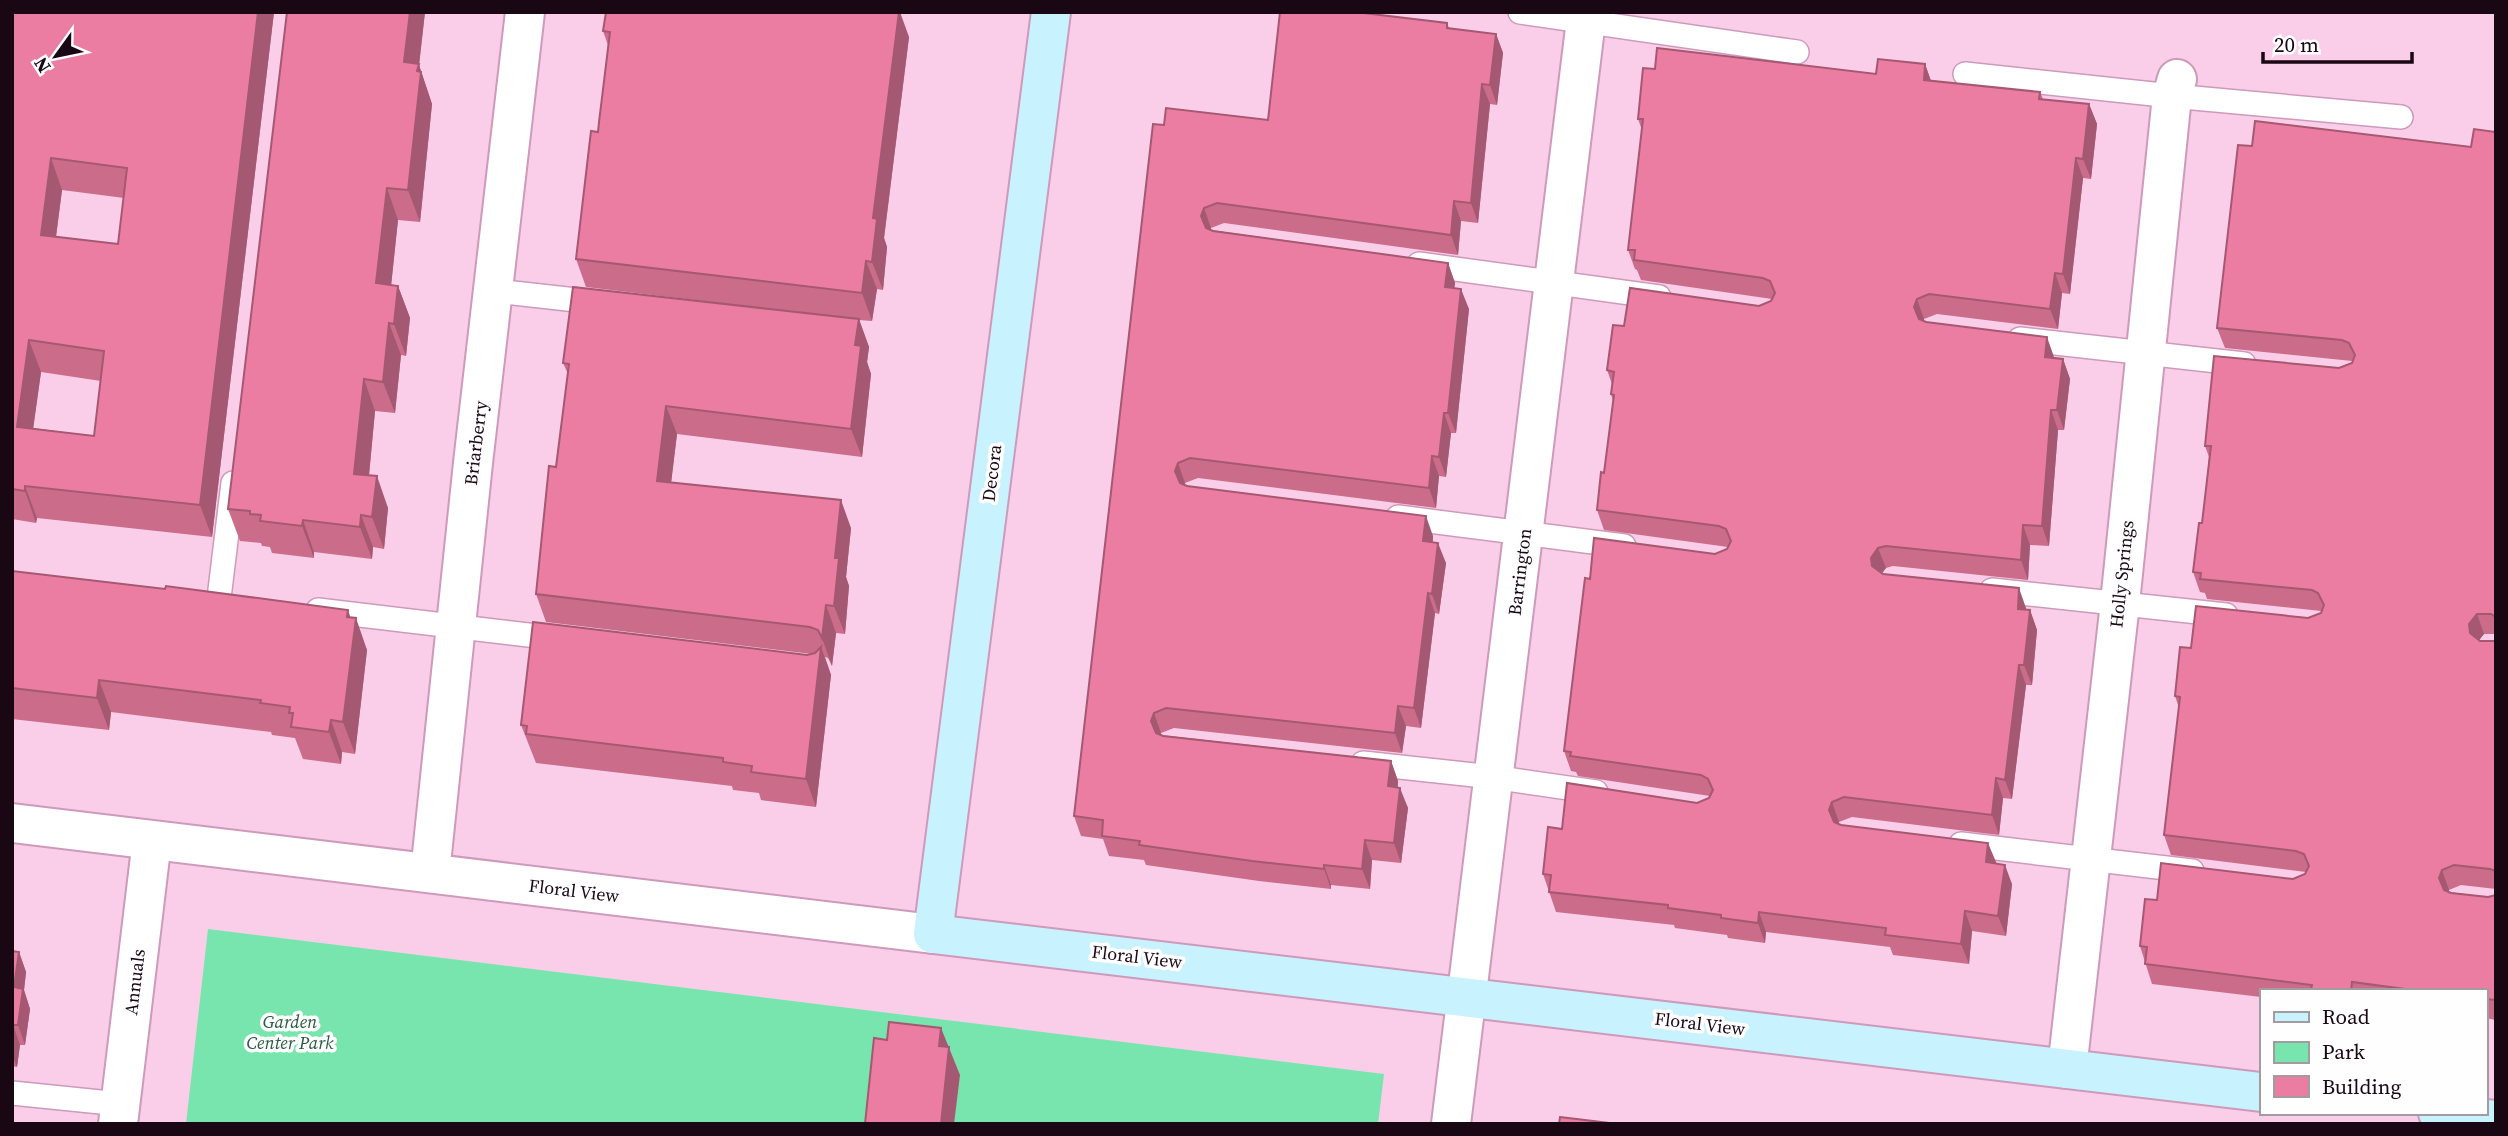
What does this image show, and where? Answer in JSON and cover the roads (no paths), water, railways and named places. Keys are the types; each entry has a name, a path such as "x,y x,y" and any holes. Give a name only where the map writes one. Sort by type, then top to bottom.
{"street":[{"name":"Briarberry","path":"430,873 473,463 495,291 525,12"},
{"name":"Decora","path":"933,934 1051,12"},
{"name":"Barrington","path":"1451,1124 1556,283 1586,20"},
{"name":"Holly Springs","path":"2067,1069 2120,603 2174,88"},
{"name":"Floral View","path":"12,824 2260,1092"},
{"name":"Annuals","path":"119,1114 152,840"},
{"path":"2455,1115 2496,1120"}],"lane":[{"path":"1520,12 1797,52"},
{"path":"1965,74 2174,88 2401,117"},
{"path":"1395,261 1675,299"},
{"path":"495,291 619,305"},
{"path":"2000,336 2266,366"},
{"path":"219,598 235,461"},
{"path":"1374,514 1644,549"},
{"path":"1972,588 2251,617"},
{"path":"193,594 246,601"},
{"path":"299,607 578,641"},
{"path":"1346,761 1493,777 1613,795"},
{"path":"1943,842 2210,874"},
{"path":"12,1093 119,1114"}],"park label":[{"name":"Garden Center Park","path":"290,1032"}]}
